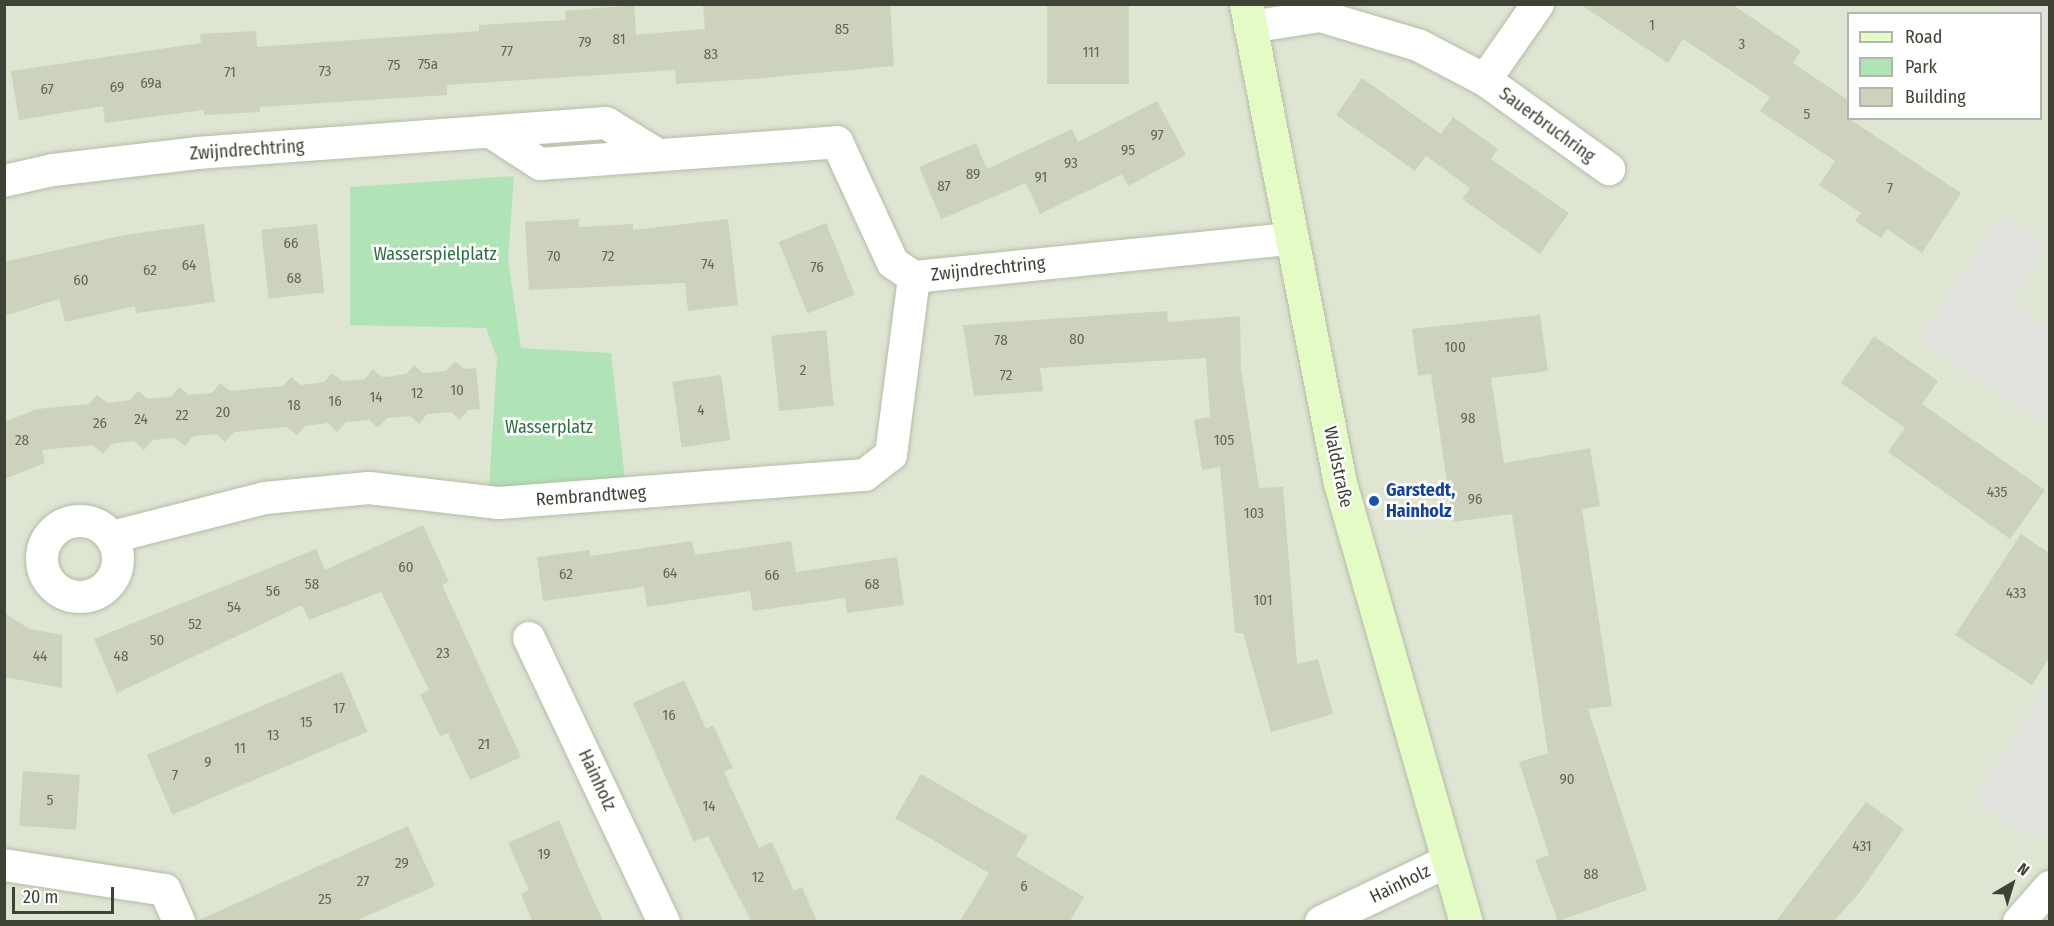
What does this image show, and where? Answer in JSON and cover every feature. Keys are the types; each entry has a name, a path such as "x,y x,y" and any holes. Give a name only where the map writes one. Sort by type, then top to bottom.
{"street":[{"name":"Sauerbruchring","path":"1485,80 1538,4"},
{"name":"Sauerbruchring","path":"1248,16 1320,16 1418,45 1485,80 1609,169"},
{"name":"Waldstraße","path":"1248,16 1342,494 1446,862 1466,921"},
{"name":"Zwijndrechtring","path":"4,181 196,153 491,132 540,164 837,142 893,264 914,277 1291,239"},
{"name":"Rembrandtweg","path":"112,537 265,498 369,488 499,503 864,475 891,455 914,277"},
{"name":"Hainholz","path":"529,638 664,921"},
{"name":"Hainholz","path":"1321,921 1446,862"},
{"path":"4,865 165,890 179,921"},
{"path":"2019,921 2049,887"}],"shaded area":[{"path":"5,5 2049,5 2049,921 5,921"},
{"path":"1998,5 2049,5 2049,41 2042,36 2042,12 2008,12"},
{"path":"2002,216 2046,246 2009,302 2049,329 2049,428 1919,341"},
{"path":"2049,683 2049,825 2038,842 1974,801"}],"green space":[{"name":"Wasserspielplatz","path":"514,176 508,260 521,348 611,353 625,480 489,488 497,358 486,328 350,325 350,187"}],"building":[{"path":"890,4 894,66 751,79 676,84 675,70 447,85 447,95 260,107 260,112 204,115 204,110 105,123 103,106 19,120 11,71 201,43 200,34 256,31 257,47 479,31 479,25 566,20 565,11 634,5 636,35 705,29 703,6"},
{"path":"1047,4 1129,4 1129,84 1047,84"},
{"path":"1580,4 1732,4 1801,51 1793,63 1847,99 1847,120 1851,120 1961,193 1922,253 1887,229 1881,238 1855,221 1861,213 1819,185 1835,161 1760,111 1770,97 1683,39 1668,63"},
{"path":"1362,78 1441,134 1453,117 1498,149 1491,159 1569,213 1540,254 1462,199 1470,188 1426,156 1415,171 1336,115"},
{"path":"1157,101 1186,155 1128,186 1122,174 1040,214 1026,183 941,219 919,167 976,143 987,169 1072,129 1078,142"},
{"path":"579,219 579,227 633,224 633,230 728,219 738,305 688,311 685,283 529,290 525,222"},
{"path":"826,223 855,294 808,313 779,242"},
{"path":"204,224 215,302 136,313 135,306 65,322 59,299 4,316 4,262 124,235"},
{"path":"317,224 324,293 269,298 261,230"},
{"path":"1167,311 1168,322 1240,316 1241,369 1259,488 1283,487 1297,664 1318,659 1333,714 1271,732 1243,633 1235,633 1220,467 1202,470 1194,420 1210,417 1206,358 1040,368 1043,391 974,396 963,325"},
{"path":"1540,315 1548,371 1491,378 1504,463 1590,448 1600,506 1582,509 1612,706 1588,709 1647,890 1558,921 1535,860 1549,855 1519,762 1548,753 1512,514 1453,522 1431,374 1418,376 1412,329"},
{"path":"826,330 834,406 779,411 771,336"},
{"path":"1874,336 1938,381 1922,404 2045,490 2010,539 1888,452 1905,428 1841,383"},
{"path":"455,361 464,369 476,368 480,409 468,410 460,420 451,412 427,414 419,424 410,416 387,418 378,428 369,420 346,422 337,432 328,423 305,426 297,435 287,427 234,432 225,442 216,434 193,436 185,446 175,438 152,440 144,450 134,441 111,444 103,454 93,445 42,450 45,463 4,479 4,422 37,409 89,404 97,395 107,403 130,400 138,391 148,399 171,397 179,387 189,395 212,393 220,383 230,391 283,386 291,377 301,385 324,382 332,373 342,381 365,379 373,369 382,377 394,376 406,374 414,365 423,373 446,371"},
{"path":"721,375 730,440 682,447 672,382"},
{"path":"423,525 449,582 442,585 521,757 470,780 448,733 440,736 420,694 429,690 381,592 309,620 302,605 117,693 94,639 316,549 325,570"},
{"path":"2021,534 2049,553 2049,658 2032,685 1955,635"},
{"path":"692,541 695,555 791,541 796,572 897,557 904,605 847,613 845,598 753,611 750,591 647,607 644,587 543,601 537,557 590,550 590,556"},
{"path":"4,613 30,629 62,635 62,688 4,677"},
{"path":"342,672 367,732 172,815 147,755"},
{"path":"684,680 706,729 713,725 733,768 724,772 759,848 772,842 794,891 802,887 817,921 751,921 708,836 694,842 633,703"},
{"path":"23,771 80,775 76,830 19,826"},
{"path":"921,774 1028,836 1016,856 1084,897 1070,921 960,921 989,873 895,818"},
{"path":"1866,802 1904,829 1859,893 1834,921 1776,921"},
{"path":"559,820 603,921 532,921 521,894 529,890 508,843"},
{"path":"408,826 435,886 356,921 197,921"}],"place":[{"name":"Garstedt, Hainholz","path":"1374,501"}],"park label":[{"name":"Wasserplatz","path":"549,427"}]}
